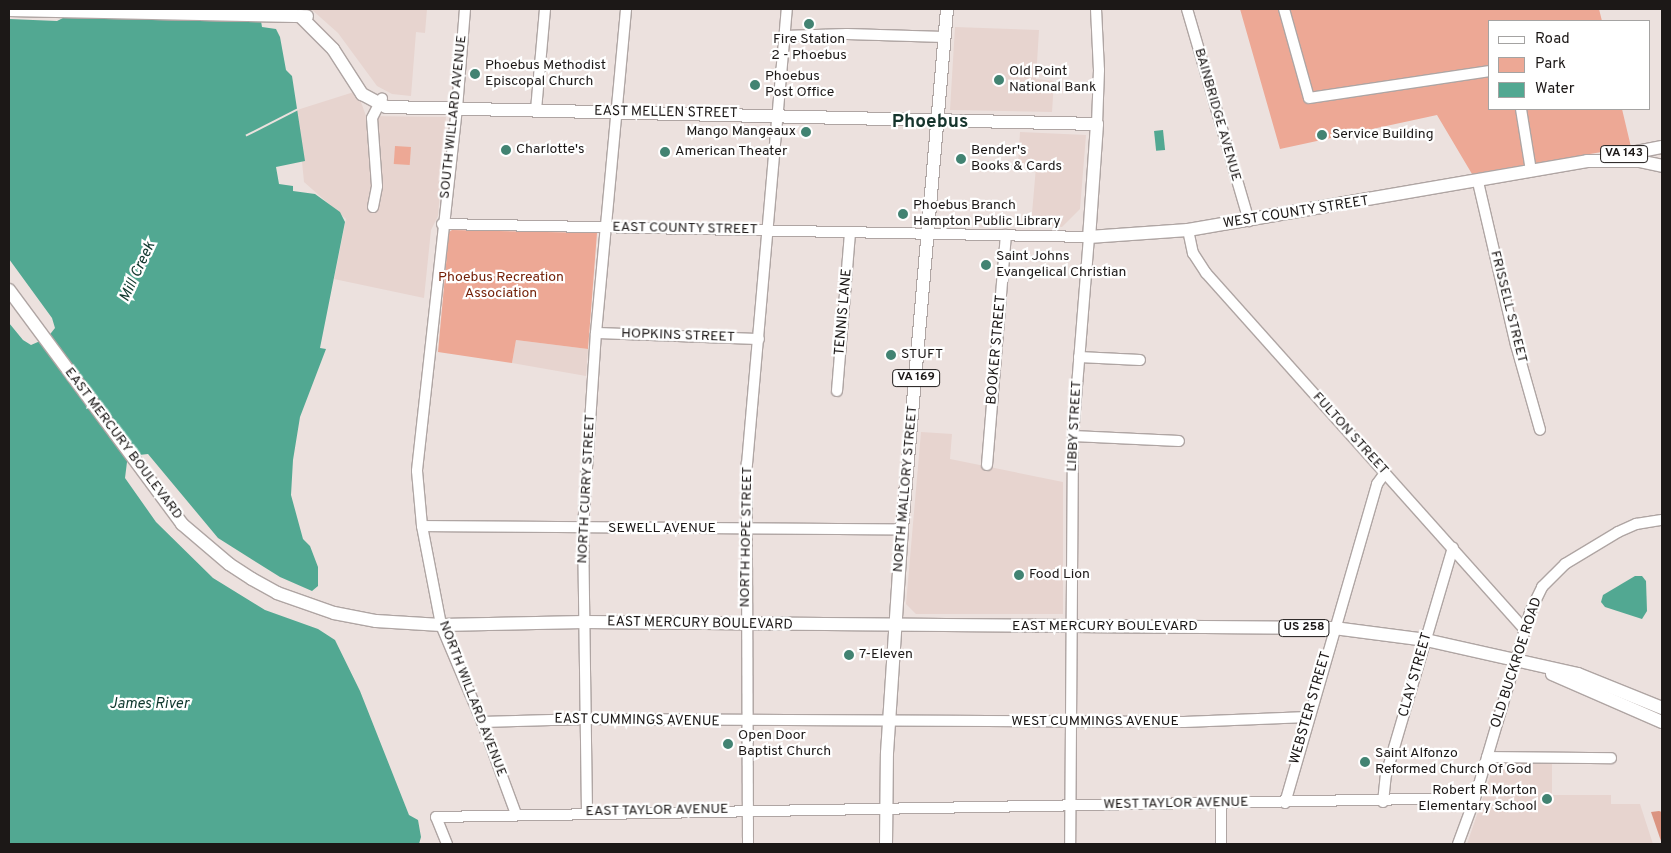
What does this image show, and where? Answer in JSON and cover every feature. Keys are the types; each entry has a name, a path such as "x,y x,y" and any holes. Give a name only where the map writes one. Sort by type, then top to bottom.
{"main road":[{"name":"VA 169","path":"927,235 947,9"},
{"path":"9,10 262,14 317,19 329,31 365,84 380,101"},
{"name":"EAST MELLEN STREET","path":"380,101 396,105 457,108 1097,124"},
{"name":"LIBBY STREET","path":"1089,237 1097,124"},
{"name":"VA 143","path":"1587,161 1662,147"},
{"name":"WEST COUNTY STREET","path":"1089,237 1188,230 1249,221 1478,182 1587,161 1639,161 1662,166"},
{"name":"NORTH MALLORY STREET","path":"878,844 882,809 890,634 896,625 902,529 927,235"},
{"name":"EAST MERCURY BOULEVARD","path":"9,290 168,508 199,540 228,564 277,593 334,613 376,621 441,625 584,622 746,625 1334,628 1426,640 1578,674 1662,708"},
{"name":"EAST MERCURY BOULEVARD","path":"1534,665 1662,722"},
{"name":"NORTH MALLORY STREET","path":"882,809 886,844"}],"street":[{"name":"SOUTH WILLARD AVENUE","path":"442,224 457,108 465,9"},
{"path":"536,110 545,9"},
{"name":"NORTH CURRY STREET","path":"587,812 583,528 596,333 626,9"},
{"name":"NORTH HOPE STREET","path":"748,844 745,529 747,464 768,231 776,115 787,9"},
{"name":"LIBBY STREET","path":"1096,9 1099,70 1097,124"},
{"name":"BAINBRIDGE AVENUE","path":"1187,9 1249,221"},
{"path":"1284,9 1309,98 1488,71"},
{"path":"784,36 847,34 944,37"},
{"path":"373,207 377,186 372,123 380,101"},
{"path":"1521,110 1531,171"},
{"name":"FRISSELL STREET","path":"1478,182 1516,345 1540,430"},
{"name":"EAST COUNTY STREET","path":"442,224 927,235"},
{"name":"NORTH WILLARD AVENUE","path":"442,224 417,471 422,526 441,625 482,722 516,814"},
{"name":"FULTON STREET","path":"1188,230 1194,254 1206,273 1525,630"},
{"name":"TENNIS LANE","path":"837,391 850,233"},
{"name":"WEST COUNTY STREET","path":"927,235 1089,237"},
{"name":"BOOKER STREET","path":"987,465 1006,235"},
{"name":"LIBBY STREET","path":"1070,844 1070,627 1073,436 1089,237"},
{"name":"HOPKINS STREET","path":"596,333 759,339"},
{"path":"1079,356 1140,360"},
{"path":"1073,436 1179,441"},
{"name":"WEBSTER STREET","path":"1285,803 1308,717 1377,484 1385,473"},
{"name":"OLD BUCKROE ROAD","path":"1458,844 1475,798 1525,630 1540,592 1559,568 1624,528 1662,520"},
{"name":"SEWELL AVENUE","path":"422,526 902,529"},
{"name":"CLAY STREET","path":"1383,802 1386,775 1453,548"},
{"name":"WEST CUMMINGS AVENUE","path":"886,722 1184,722 1308,717"},
{"name":"EAST CUMMINGS AVENUE","path":"482,722 586,719 886,722"},
{"path":"1487,757 1611,758"},
{"name":"WEST TAYLOR AVENUE","path":"882,809 1383,802 1475,798"},
{"path":"1221,803 1221,844"},
{"name":"EAST TAYLOR AVENUE","path":"447,844 436,816 587,812 882,809"}],"shaded area":[{"path":"311,9 427,9 425,33 416,32 411,96 392,94 377,86 338,33"},
{"path":"955,27 1039,30 1036,79 1054,81 1052,112 950,110"},
{"path":"357,91 366,116 446,117 438,216 431,230 424,298 334,279 346,219 304,182 297,110"},
{"path":"1020,132 1086,135 1080,209 1062,227 1031,225 1036,167 1018,165"},
{"path":"516,340 588,349 586,376 512,363"},
{"path":"921,432 952,434 950,459 1063,482 1063,614 916,614 906,604"},
{"name":"Robert R Morton Elementary School","path":"1495,762 1552,763 1552,795 1611,795 1611,804 1640,804 1653,844 1467,844"},
{"path":"1651,812 1662,812 1662,844"}],"green space":[{"path":"1240,9 1599,9 1602,20 1488,20 1488,110 1622,110 1631,147 1472,174 1437,115 1280,149"},
{"path":"395,146 411,147 410,165 394,164"},
{"name":"Phoebus Recreation Association","path":"452,230 597,233 588,349 516,340 512,363 438,352 449,232"}],"water":[{"name":"James River","path":"65,9 259,9 262,27 276,29 280,37 286,70 292,76 305,161 276,167 279,184 293,186 293,191 315,194 340,212 345,222 320,348 326,349 300,417 293,460 291,495 303,539 310,546 318,567 318,586 312,591 280,577 218,538 148,454 139,455 127,462 125,478 156,522 213,578 265,610 318,629 335,640 360,691 409,815 418,820 421,837 419,844 9,844 9,323 23,340 31,345 47,338 55,328 52,318 9,259 9,19 57,21 63,18"},
{"path":"1163,130 1165,150 1156,151 1154,131"},
{"path":"1635,576 1642,576 1646,581 1647,611 1642,619 1605,607 1601,602 1603,595"}],"pier":[{"path":"298,108 299,110 246,137 245,135"}],"place":[{"name":"Fire Station 2 - Phoebus","path":"809,24"},
{"name":"Phoebus Methodist Episcopal Church","path":"475,74"},
{"name":"Old Point National Bank","path":"999,80"},
{"name":"Phoebus Post Office","path":"755,85"},
{"name":"Mango Mangeaux","path":"806,132"},
{"name":"Service Building","path":"1322,135"},
{"name":"Charlotte's","path":"506,150"},
{"name":"American Theater","path":"665,152"},
{"name":"Bender's Books & Cards","path":"961,159"},
{"name":"Phoebus Branch Hampton Public Library","path":"903,214"},
{"name":"Saint Johns Evangelical Christian","path":"986,265"},
{"name":"STUFT","path":"891,355"},
{"name":"Food Lion","path":"1019,575"},
{"name":"7-Eleven","path":"849,655"},
{"name":"Open Door Baptist Church","path":"728,744"},
{"name":"Saint Alfonzo Reformed Church Of God","path":"1365,762"},
{"name":"Robert R Morton Elementary School","path":"1547,799"}],"district":[{"name":"Phoebus","path":"930,123"}],"water label":[{"name":"Mill Creek","path":"138,272"}]}
